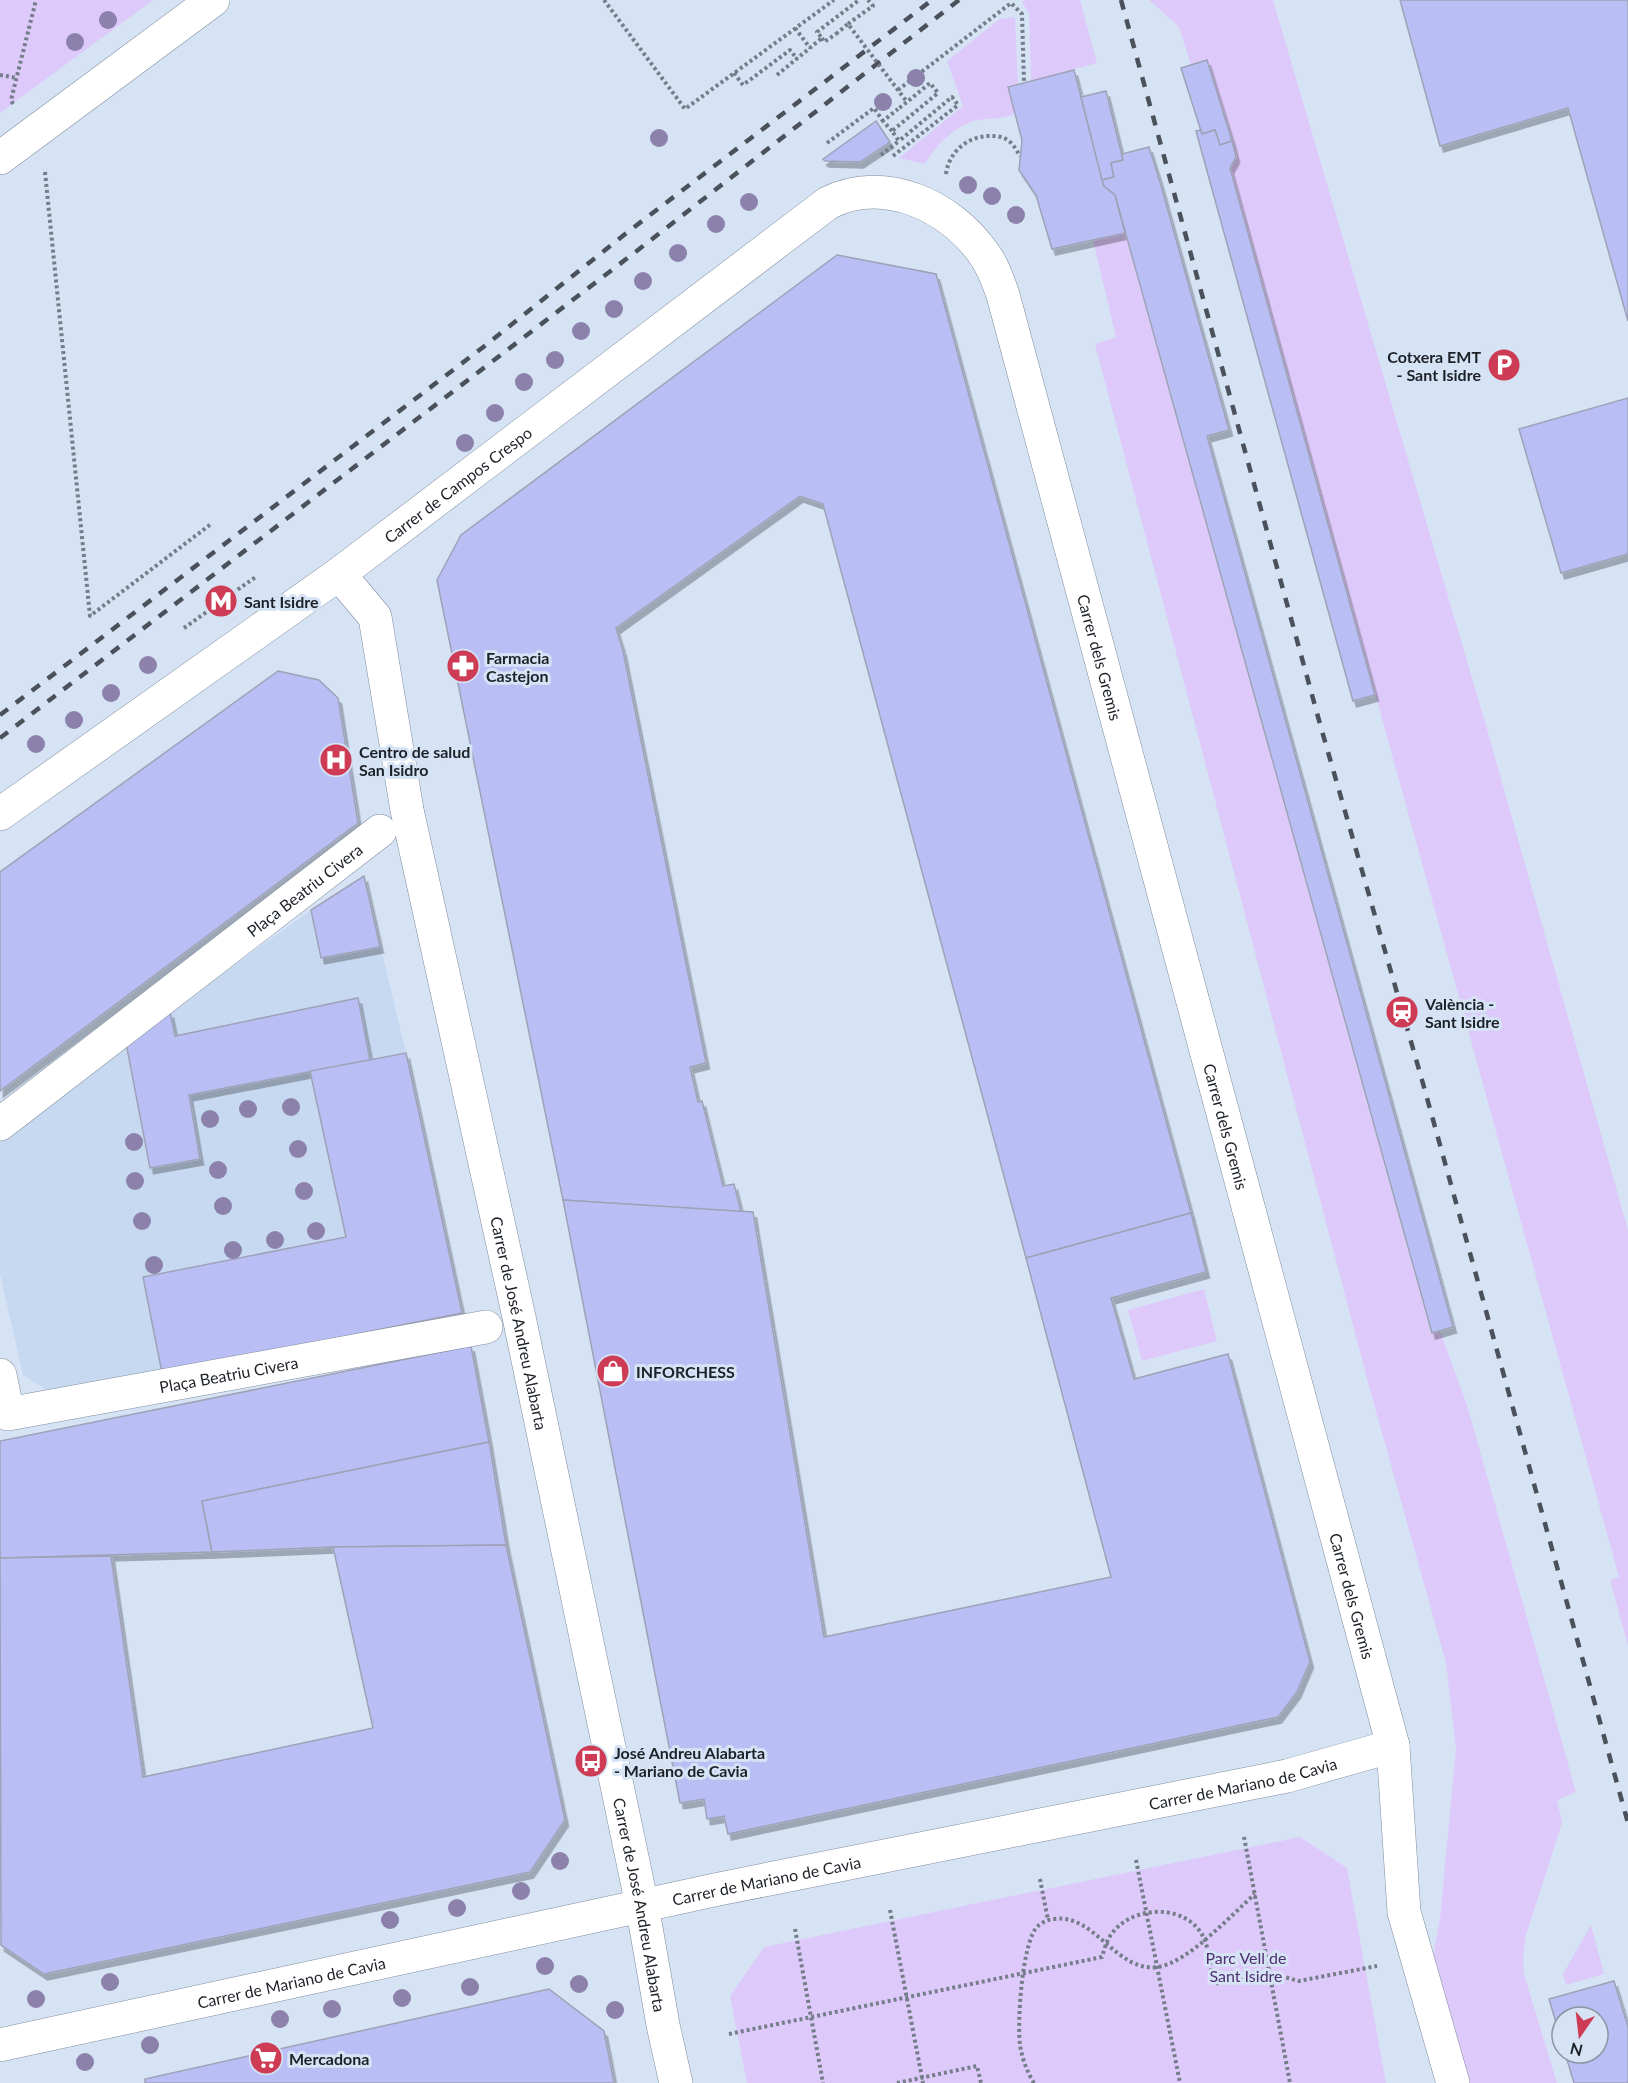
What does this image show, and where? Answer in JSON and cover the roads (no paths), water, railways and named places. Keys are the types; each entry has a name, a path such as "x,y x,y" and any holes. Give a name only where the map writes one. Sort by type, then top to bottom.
{"street":[{"path":"0,158 213,0"},
{"name":"Carrer de Campos Crespo","path":"0,814 339,574 828,203 841,197 872,192 905,196 924,204"},
{"name":"Carrer dels Gremis","path":"924,204 960,226 973,239 995,271 1004,295 1393,1746 1404,1912 1453,2083"},
{"name":"Carrer de José Andreu Alabarta","path":"339,574 375,618 407,810 519,1317 642,1905 663,2025 676,2083"},
{"name":"Plaça Beatriu Civera","path":"0,1124 380,831"},
{"name":"Plaça Beatriu Civera","path":"0,1375 4,1414 486,1327"},
{"name":"Carrer de Mariano de Cavia","path":"0,2045 642,1905 1287,1776 1393,1746"}],"railway":[{"path":"0,715 482,348 629,231 932,0"},
{"path":"0,738 638,250 959,0"},
{"path":"1121,0 1320,724 1422,1080 1628,1823"}],"place":[{"name":"Cotxera EMT - Sant Isidre","path":"1504,365"},
{"name":"Sant Isidre","path":"221,601"},
{"name":"Farmacia Castejon","path":"463,666"},
{"name":"Centro de salud San Isidro","path":"336,760"},
{"name":"València - Sant Isidre","path":"1402,1012"},
{"name":"INFORCHESS","path":"613,1371"},
{"name":"José Andreu Alabarta - Mariano de Cavia","path":"591,1761"},
{"name":"Mercadona","path":"266,2058"}],"park label":[{"name":"Parc Vell de Sant Isidre","path":"1246,1966"}]}
